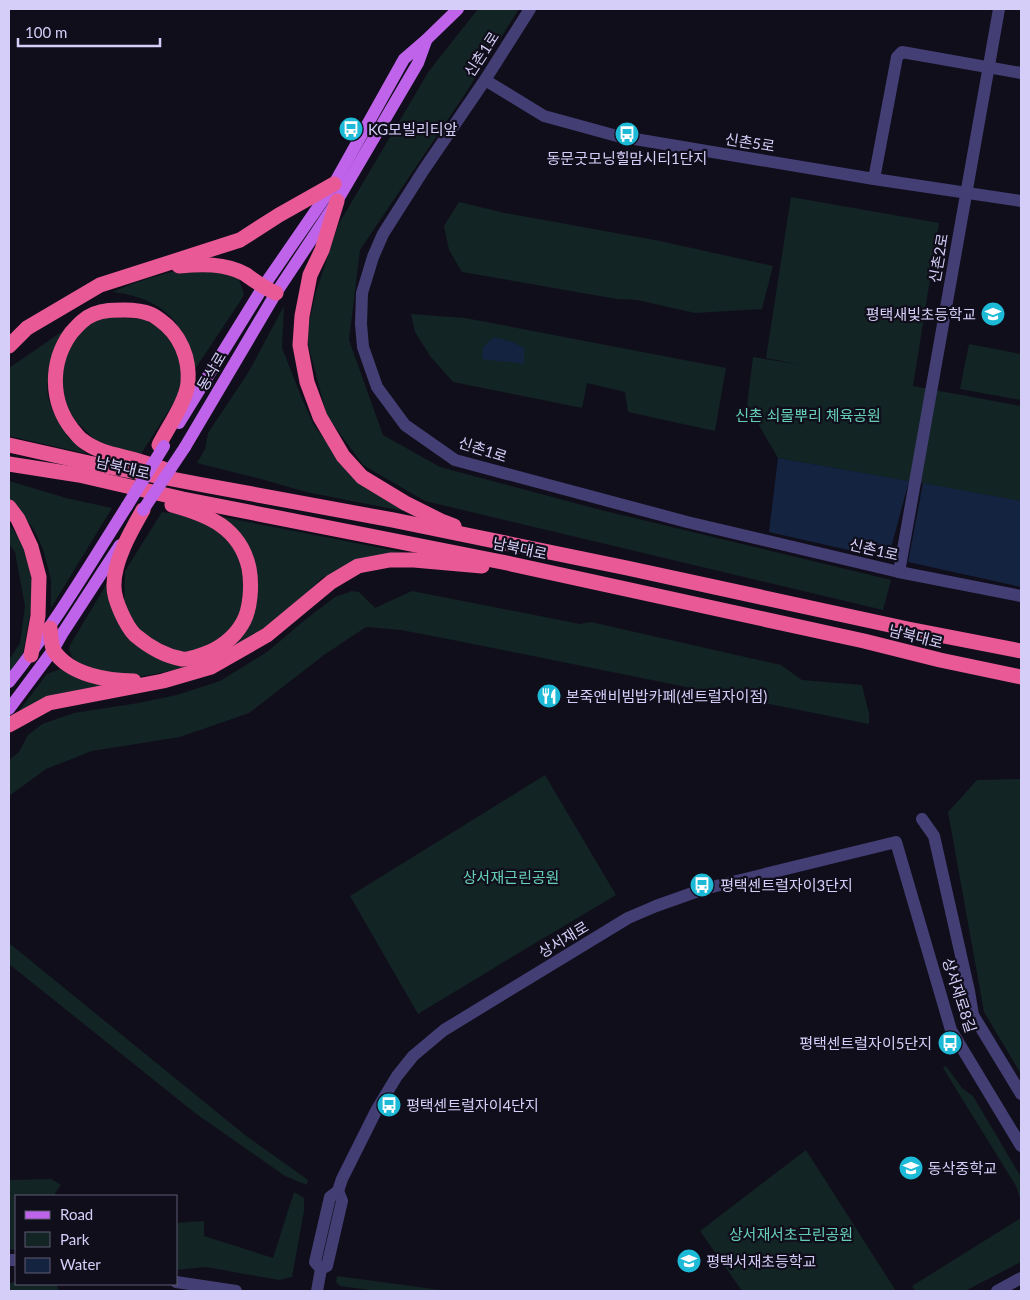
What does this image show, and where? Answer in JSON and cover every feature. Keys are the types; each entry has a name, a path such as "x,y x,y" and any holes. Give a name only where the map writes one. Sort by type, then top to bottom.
{"highway":[{"path":"9,346 28,328 100,285 240,240 279,215 334,184"},
{"path":"337,201 322,250 310,275 302,316 300,345 307,382 320,417 343,456 362,477 405,503 441,521 502,543"},
{"path":"155,267 212,265 230,268 270,290"},
{"path":"162,445 185,396 188,384 188,371 183,346 166,324 151,314 132,310 108,310 93,315 79,324 66,341 57,361 55,379 58,401 65,420 81,440 100,451 243,492"},
{"name":"남북대로","path":"9,445 89,463 393,520 637,570 908,629 1021,651"},
{"name":"남북대로","path":"9,464 79,475 183,498 507,563 1021,677"},
{"path":"30,468 184,509 211,518 234,536 246,559 250,574 250,600 243,623 231,637 215,650 184,659 154,649 134,634 119,609 114,588 116,568 129,533 143,510"},
{"path":"9,508 18,519 31,547 39,576 38,616 31,655"},
{"path":"9,725 49,703 163,681 211,667 268,635 330,582 358,566 390,560 414,560 483,566 507,563"},
{"path":"50,628 54,650 67,665 97,678 123,681 163,681"}],"main road":[{"name":"동삭로","path":"9,709 54,650 62,634 185,447 270,290 334,184 404,59 458,9"},
{"name":"동삭로","path":"9,682 50,628 127,506 162,445 270,290 337,201 418,63 426,40"}],"street":[{"name":"신촌1로","path":"530,9 383,234 373,257 362,294 361,324 363,347 377,387 405,424 455,460 687,522 899,572 1021,596"},
{"name":"신촌2로","path":"899,572 998,9"},
{"path":"874,178 897,57 902,52 1021,73"},
{"name":"신촌5로","path":"485,80 544,116 617,136 1021,201"},
{"path":"922,819 934,836 973,1014 1021,1094"},
{"name":"상서재로8길","path":"896,842 951,1030 1021,1146"},
{"name":"상서재로","path":"317,1291 321,1269 315,1262 330,1197 338,1192 342,1179 377,1109 397,1076 414,1056 444,1030 628,918 656,906 704,889 896,842"},
{"path":"178,1282 236,1291"},
{"path":"997,1291 1017,1284"}],"green space":[{"path":"478,9 519,9 465,94 360,250 349,340 383,435 440,467 601,510 891,580 883,610 425,501 363,465 327,416 306,337 315,295 338,225 429,71"},
{"name":"신촌 쇠물뿌리 체육공원","path":"791,197 939,223 913,386 1021,406 1021,501 778,458 747,405 753,357 801,365 766,358"},
{"path":"459,202 505,213 660,241 773,266 762,309 695,313 637,300 617,299 462,272 449,250 444,226"},
{"path":"190,268 207,268 238,277 244,294 191,375 188,346 184,336 171,317 164,310 145,300 113,292 170,272"},
{"path":"284,306 282,348 314,425 334,453 408,512 306,492 197,463 205,449 208,433 248,373"},
{"path":"411,314 465,318 726,368 715,431 628,412 625,392 587,383 582,408 453,382 430,356 415,332"},
{"path":"104,317 150,319 172,337 184,377 178,396 141,454 102,445 97,442 71,416 61,391 59,379 71,342 88,324"},
{"path":"73,324 48,381 47,391 58,422 72,440 87,454 9,436 9,368"},
{"path":"969,344 1021,354 1021,400 960,389"},
{"path":"9,481 66,498 112,508 51,608 51,580 43,549 33,528 9,500"},
{"path":"162,512 191,515 221,533 234,549 242,567 247,591 239,618 230,633 195,652 179,652 159,644 140,633 124,603 125,571"},
{"path":"217,516 407,553 353,562 322,578 293,606 252,637 181,669 133,678 82,666 72,657 69,650 70,645 112,575 119,618 183,663 247,629 254,563"},
{"path":"9,524 24,545 34,591 23,653 9,676 9,660 20,643 25,606 15,552 9,544"},
{"path":"352,591 359,592 375,608 412,591 580,624 591,622 781,665 802,680 862,685 869,714 869,724 401,630 366,627 324,655 249,713 180,737 92,751 46,769 9,796 9,760 19,752 28,735 42,724 74,713 177,695 220,681 267,652 335,597"},
{"path":"60,669 80,678 107,685 19,711 47,674"},
{"name":"상서재근린공원","path":"545,775 616,895 418,1014 350,896"},
{"path":"1021,779 1021,1074 984,1012 948,812 977,780"},
{"path":"9,943 245,1135 308,1180 307,1185 285,1176 195,1113 9,964"},
{"path":"946,1066 962,1088 973,1096 1021,1177 1021,1201 1016,1186 943,1068"},
{"name":"상서재서초근린공원","path":"806,1150 896,1291 742,1291 700,1231"},
{"path":"51,1179 61,1185 55,1193 56,1195 15,1195 15,1250 9,1249 9,1180"},
{"path":"294,1192 304,1198 304,1211 292,1277 279,1280 206,1267 178,1270 178,1223 204,1221 204,1236 273,1258"},
{"path":"1021,1218 1021,1262 965,1291 915,1291 912,1286"},
{"path":"337,1276 448,1291 377,1291 340,1286 336,1282"},
{"path":"15,1282 15,1285 56,1285 59,1291 9,1291 9,1283"}],"water":[{"path":"494,337 513,342 524,348 524,364 482,359 483,347"},
{"path":"778,458 909,481 888,559 769,532"},
{"path":"923,483 1021,501 1021,587 908,562"}],"place":[{"name":"KG모빌리티앞","path":"351,129"},
{"name":"동문굿모닝힐맘시티1단지","path":"627,134"},
{"name":"평택새빛초등학교","path":"993,314"},
{"name":"본죽앤비빔밥카페(센트럴자이점)","path":"549,696"},
{"name":"평택센트럴자이3단지","path":"702,885"},
{"name":"평택센트럴자이5단지","path":"950,1043"},
{"name":"평택센트럴자이4단지","path":"389,1105"},
{"name":"동삭중학교","path":"911,1168"},
{"name":"평택서재초등학교","path":"689,1261"}]}
